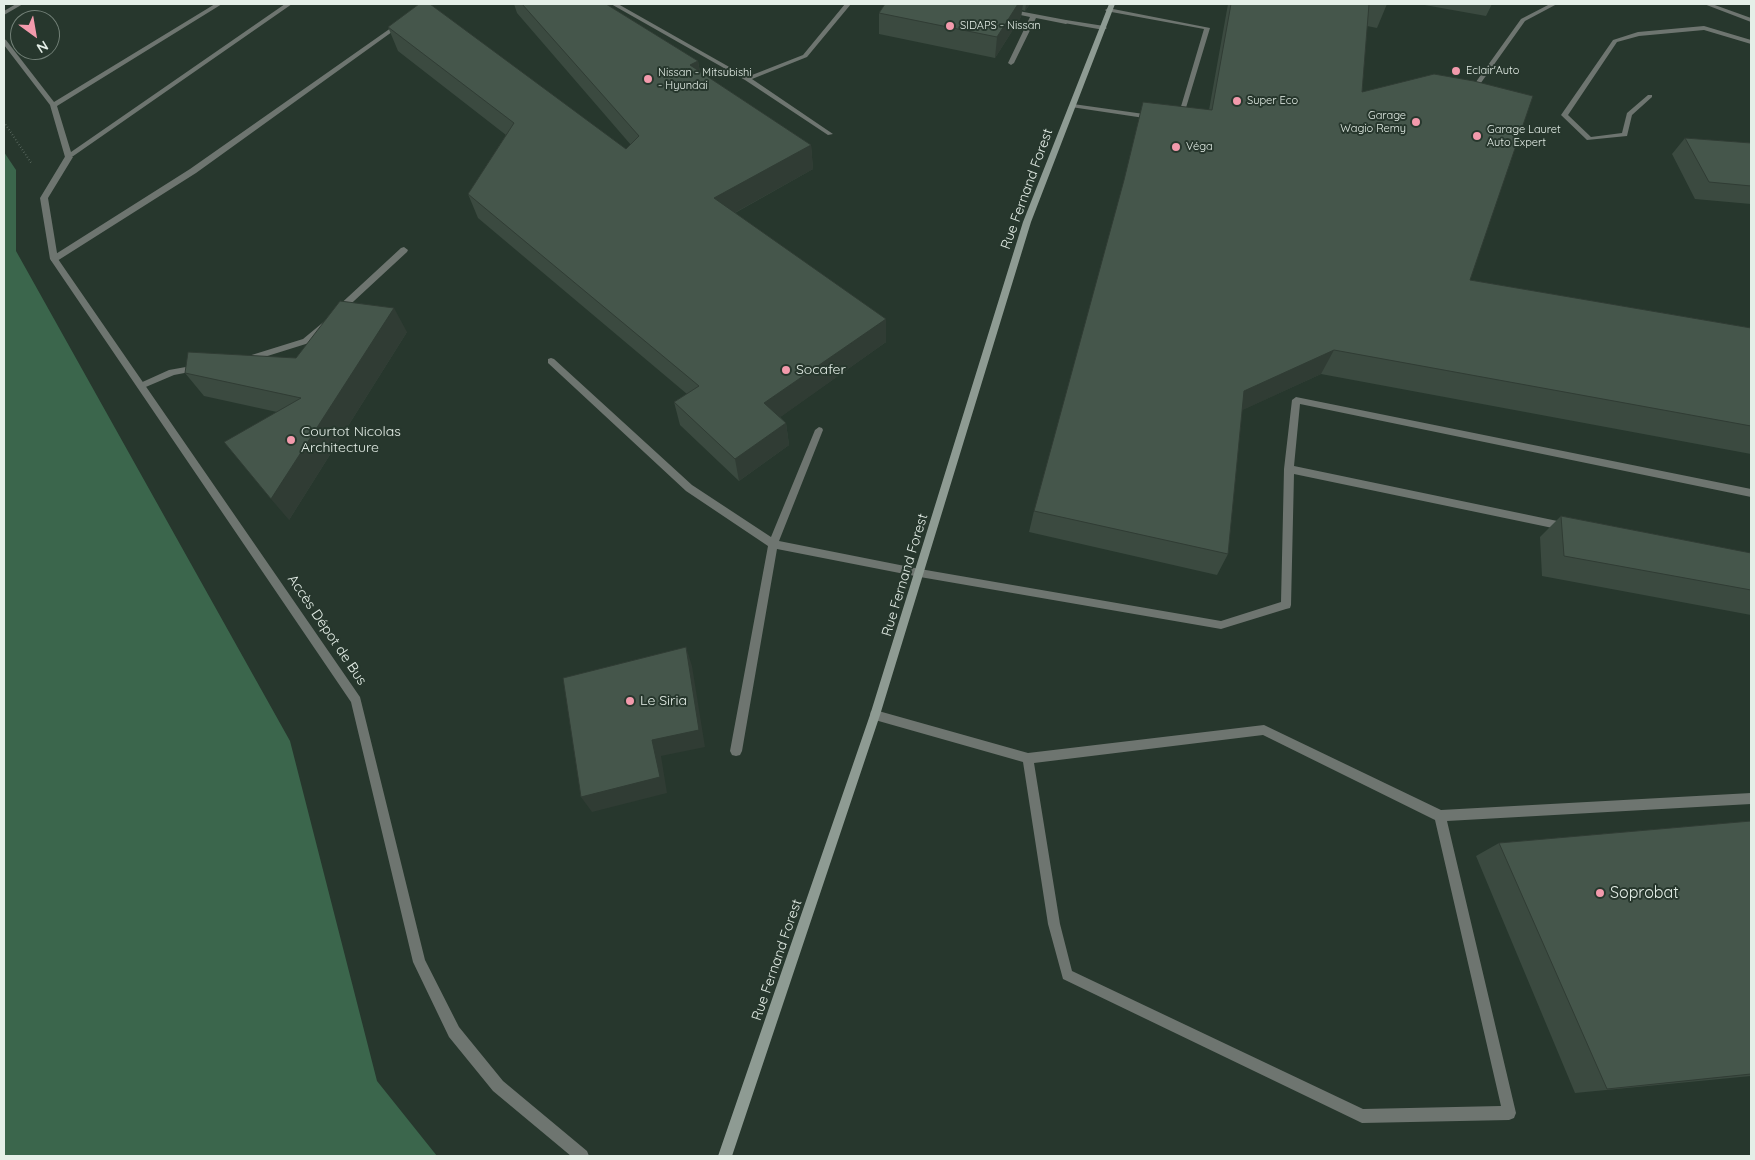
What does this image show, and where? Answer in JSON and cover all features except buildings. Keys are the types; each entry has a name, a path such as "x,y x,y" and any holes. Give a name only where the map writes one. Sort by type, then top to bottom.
{"street":[{"path":"4,13 20,4"},
{"path":"53,105 219,4"},
{"path":"44,198 69,157 289,4"},
{"path":"614,4 747,79 830,134"},
{"path":"747,79 805,56 848,4"},
{"path":"1469,95 1524,20 1554,4"},
{"path":"1707,4 1751,20"},
{"path":"1110,7 1207,28 1180,120 1170,119"},
{"name":"Rue Fernand Forest","path":"725,1156 875,715 1027,222 1104,28 1110,7"},
{"path":"999,9 1104,28"},
{"path":"1012,63 1034,16"},
{"path":"54,259 194,171 405,20"},
{"path":"1650,96 1629,114 1625,134 1589,140 1564,115 1615,41 1638,34 1704,28 1751,42"},
{"path":"4,41 53,105 69,157"},
{"path":"1073,106 1160,118"},
{"name":"Accès Dépot de Bus","path":"44,198 54,259 356,700 419,962 454,1032 498,1086 582,1156"},
{"path":"237,362 306,341 404,250"},
{"path":"551,361 690,488 774,544 920,573 1221,625 1286,605 1289,469 1296,400 1751,493"},
{"path":"141,386 172,372 209,366"},
{"path":"736,751 774,544 819,430"},
{"path":"1289,469 1578,529"},
{"path":"875,715 1028,758 1264,730 1440,816 1751,799"},
{"path":"1028,758 1054,924 1067,975 1362,1116 1509,1113 1440,816"}],"path":[{"path":"4,122 36,170 44,198"}],"green space":[{"path":"4,152 16,170 16,251 290,741 377,1081 437,1156 4,1156"}],"place":[{"name":"SIDAPS - Nissan","path":"950,26"},
{"name":"Eclair'Auto","path":"1456,71"},
{"name":"Nissan - Mitsubishi - Hyundai","path":"648,79"},
{"name":"Super Eco","path":"1237,101"},
{"name":"Garage Wagio Remy","path":"1416,122"},
{"name":"Garage Lauret Auto Expert","path":"1477,136"},
{"name":"Véga","path":"1176,147"},
{"name":"Socafer","path":"786,370"},
{"name":"Courtot Nicolas Architecture","path":"291,440"},
{"name":"Le Siria","path":"630,701"},
{"name":"Soprobat","path":"1600,893"}]}
